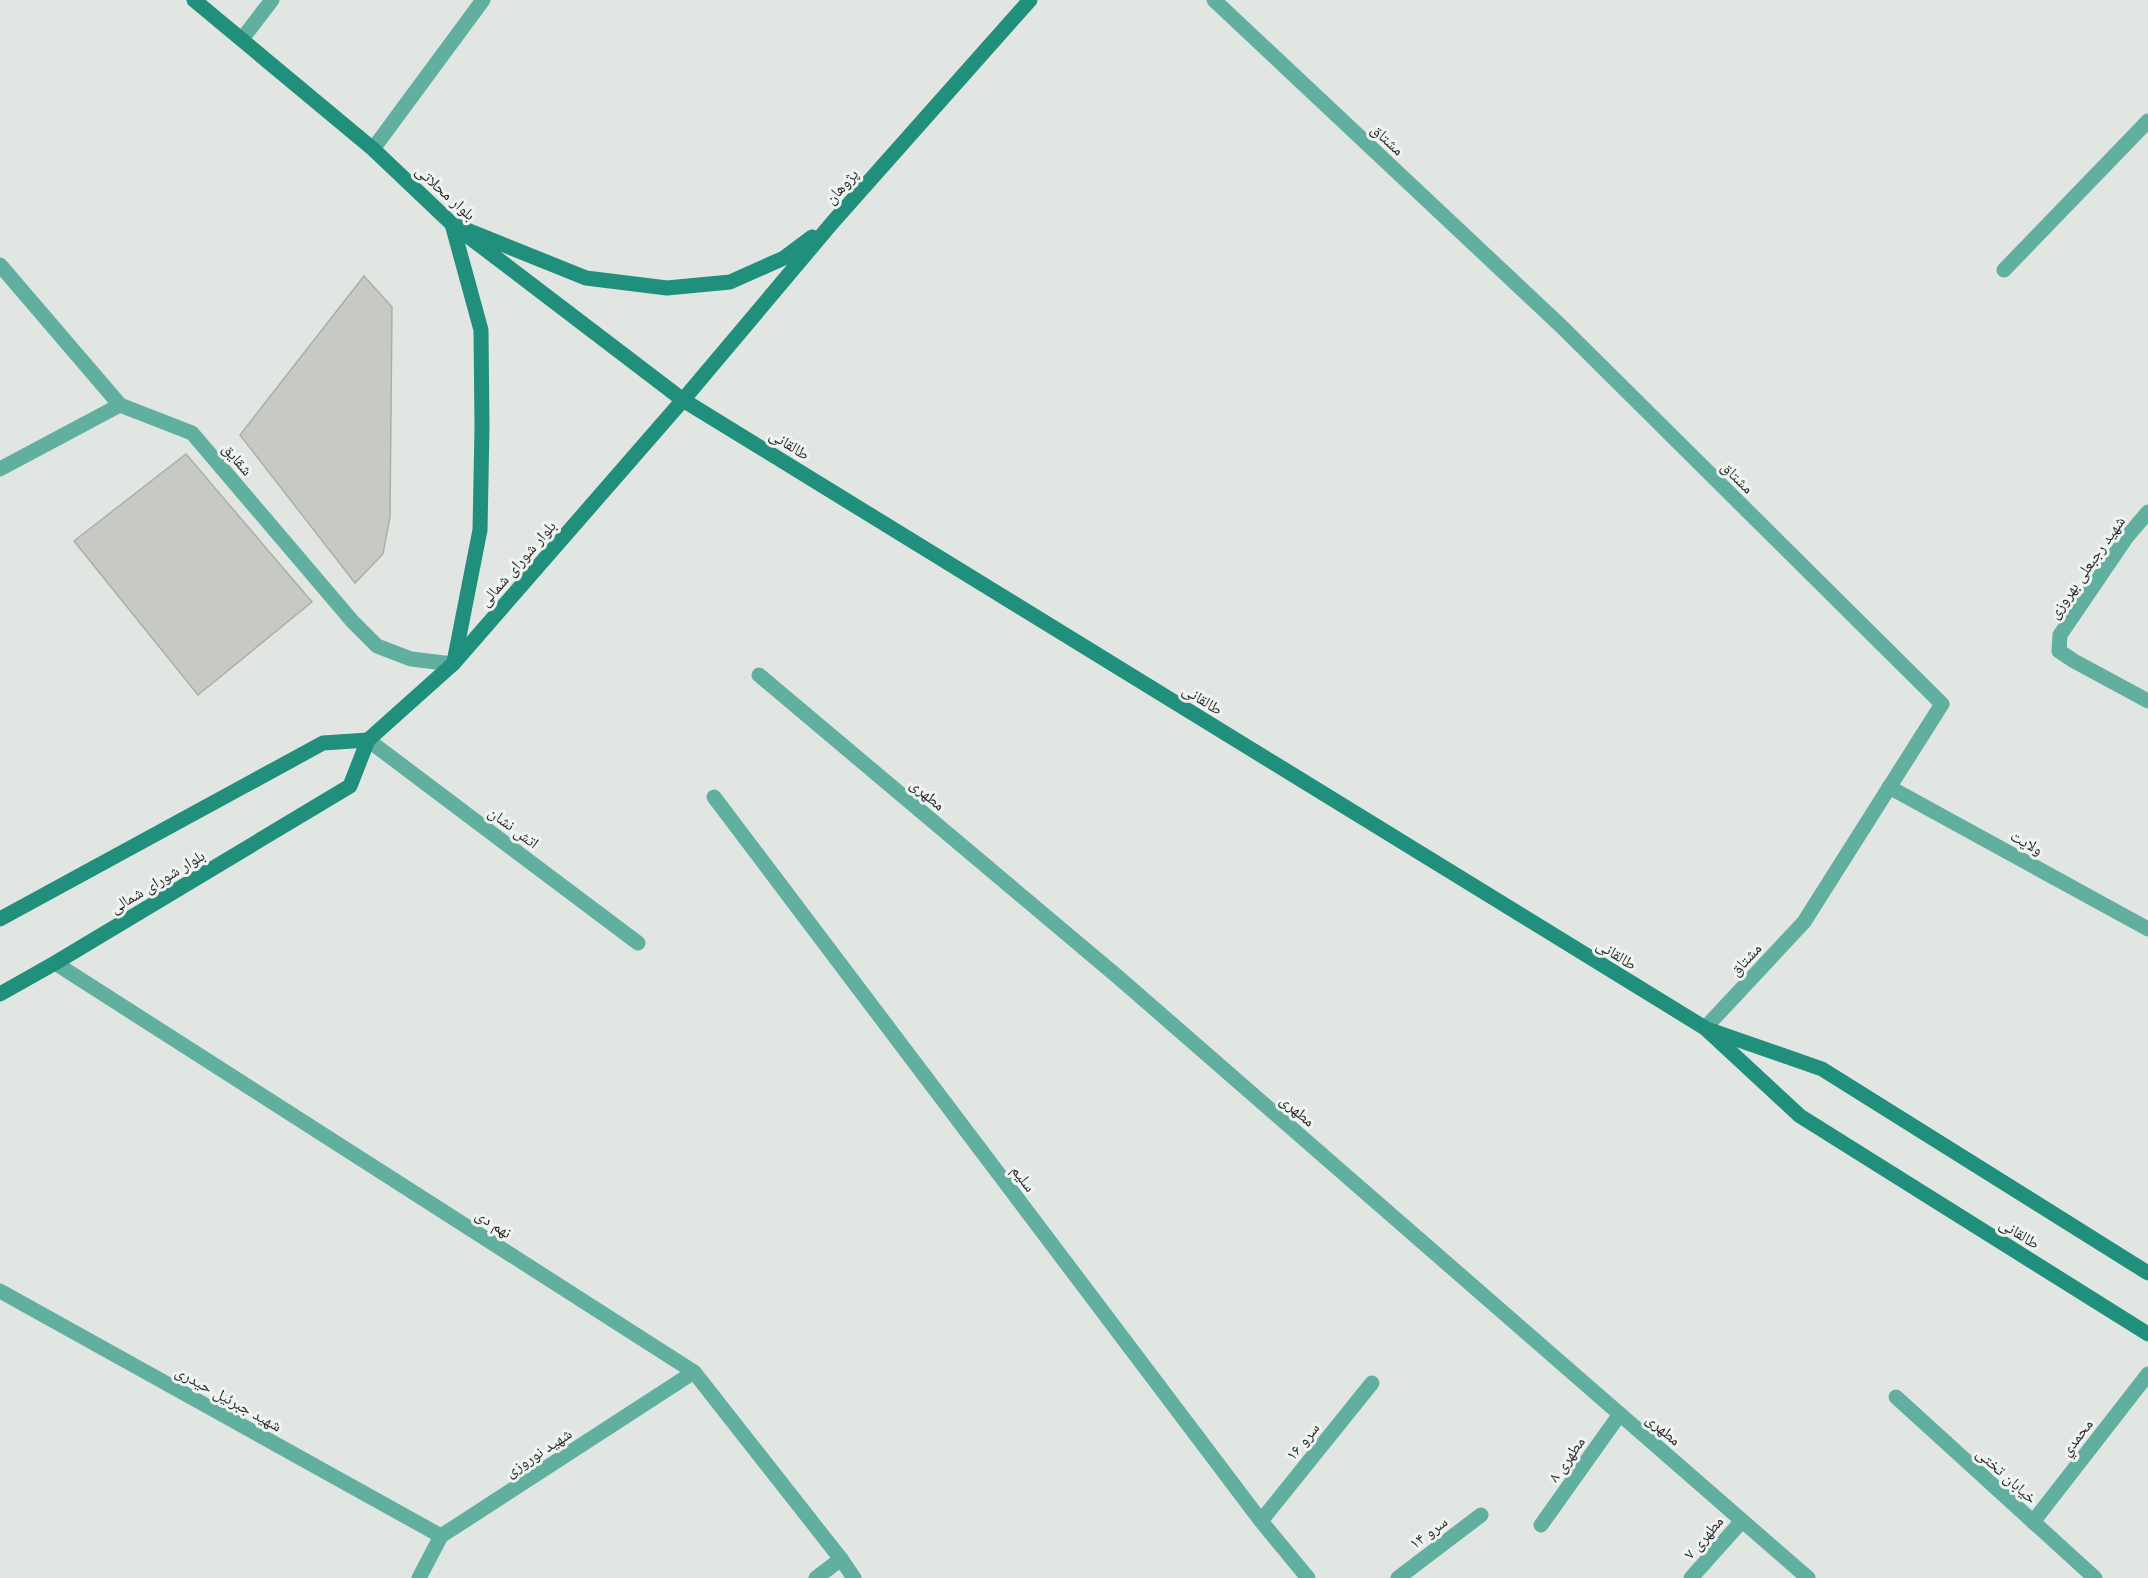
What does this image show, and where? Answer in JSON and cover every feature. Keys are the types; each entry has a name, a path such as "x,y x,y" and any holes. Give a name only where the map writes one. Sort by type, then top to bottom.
{"main road":[{"name":"بلوار محلاتی","path":"194,0 374,149 452,224 683,400"},
{"name":"پژوهان","path":"683,400 832,223 1030,0"},
{"path":"452,224 586,278 667,288 729,282 784,258 832,223"},
{"path":"452,224 481,330 482,428 480,530 453,664"},
{"name":"بلوار شورای شمالی","path":"0,994 350,786 368,740 453,664 683,400"},
{"name":"طالقانی","path":"683,400 1705,1028 1800,1116 2148,1334"},
{"path":"0,919 323,743 368,740"},
{"name":"طالقانی","path":"1705,1028 1822,1069 2148,1273"}],"street":[{"path":"242,39 272,0"},
{"path":"374,149 483,0"},
{"name":"مشتاق","path":"1214,0 1561,326 1942,704 1804,922 1705,1028"},
{"path":"2004,270 2148,121"},
{"name":"شقایق","path":"0,265 120,405 192,433 353,622 377,646 411,659 453,664"},
{"path":"0,469 120,405"},
{"name":"شهید رجبعلی بهروزی","path":"2148,512 2126,538 2060,635 2059,651 2148,701"},
{"name":"مطهری","path":"759,675 1118,977 1808,1578"},
{"name":"اتش نشان","path":"368,740 638,943"},
{"name":"ولایت","path":"1889,787 2148,929"},
{"name":"سلیم","path":"714,797 1261,1521 1308,1578"},
{"name":"نهم دی","path":"55,963 694,1372 854,1578"},
{"name":"شهید جبرئیل حیدری","path":"0,1291 441,1536"},
{"name":"شهید نوروزی","path":"418,1578 441,1536 694,1372"},
{"name":"محمدي","path":"2033,1522 2148,1374"},
{"name":"سرو ۱۶","path":"1261,1521 1372,1383"},
{"name":"خیابان تختی","path":"1896,1397 2095,1578"},
{"name":"مطهری ۸","path":"1541,1525 1620,1414"},
{"name":"سرو ۱۴","path":"1398,1578 1481,1515"},
{"name":"مطهری ۷","path":"1691,1578 1742,1521"},
{"path":"816,1578 841,1559"}],"building":[{"path":"364,276 392,307 390,517 383,554 355,583 240,435"},
{"path":"186,454 312,602 198,695 74,541"}]}
